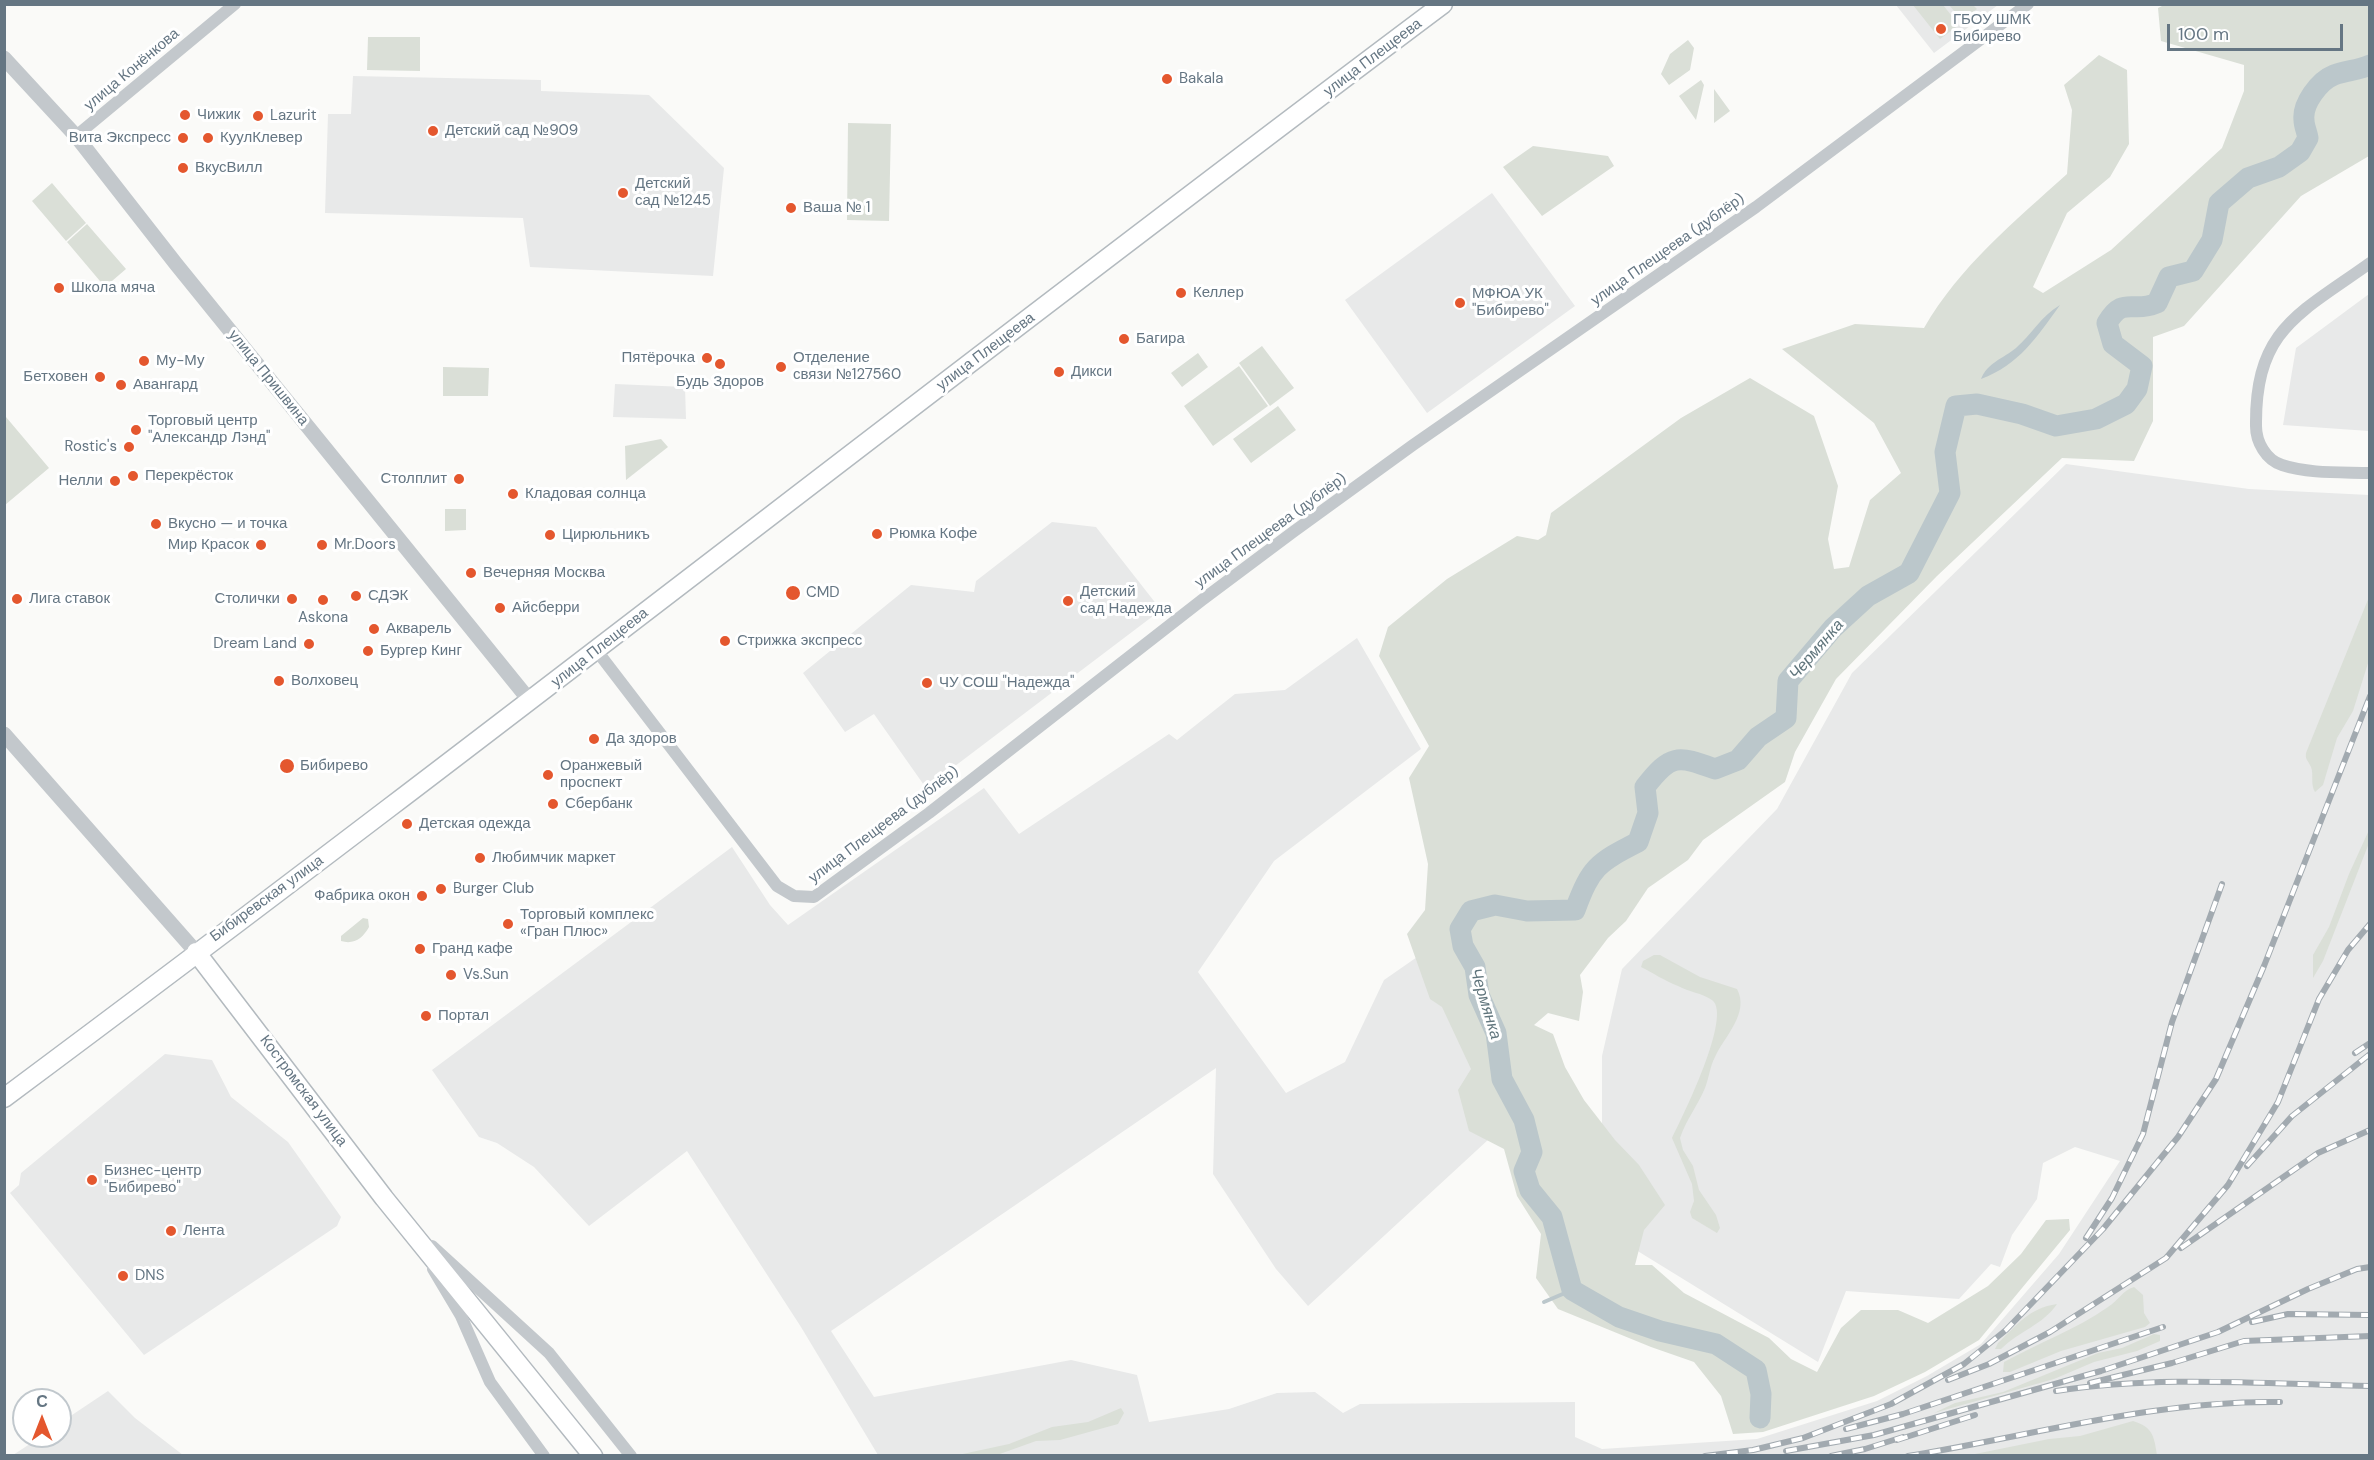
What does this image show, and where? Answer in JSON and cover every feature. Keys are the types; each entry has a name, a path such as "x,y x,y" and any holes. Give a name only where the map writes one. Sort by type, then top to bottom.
{"main road":[{"name":"улица Плещеева","path":"530,701 816,480 1443,4"},
{"name":"Бибиревская улица","path":"4,1098 530,701"},
{"name":"Костромская улица","path":"196,952 384,1198 593,1455"}],"street":[{"name":"улица Конёнкова","path":"76,135 235,4"},
{"name":"улица Плещеева (дублёр)","path":"597,651 777,886 794,896 814,897 929,813 1293,532 1413,445 1756,207 2028,4"},
{"name":"улица Пришвина","path":"4,58 76,135 176,264 530,701"},
{"path":"2370,263 2289,322 2274,339 2262,373 2256,405 2256,431 2261,449 2280,465 2370,473"},
{"name":"Костромская улица","path":"4,734 196,952"},
{"path":"384,1198 458,1271 549,1353 632,1455"},
{"path":"410,1230 461,1317 490,1382 544,1455"}],"shaded area":[{"name":"ГБОУ ШМК Бибирево","path":"1896,5 1998,5 1934,53"},
{"path":"1913,5 1943,5 1959,25 1940,39"},
{"path":"1949,5 1973,5 1977,9 1962,20"},
{"path":"2164,5 2369,5 2369,156 2301,196 2184,326 2153,337 2153,421 2134,461 2062,458 1937,576 1836,679 1795,752 1785,782 1703,840 1688,860 1648,888 1626,921 1608,938 1580,975 1583,992 1579,1021 1548,1013 1534,1025 1553,1034 1565,1067 1584,1100 1615,1140 1639,1165 1665,1205 1644,1230 1635,1265 1652,1265 1684,1293 1769,1338 1791,1359 1817,1372 1841,1328 1861,1310 1898,1310 1928,1323 1988,1286 2021,1254 2046,1220 2069,1219 2070,1230 1979,1340 1925,1372 1874,1396 1763,1432 1733,1434 1721,1396 1694,1362 1558,1309 1536,1278 1541,1234 1517,1196 1504,1149 1469,1131 1458,1090 1471,1069 1442,1007 1430,999 1407,934 1425,910 1428,864 1409,778 1429,746 1379,656 1388,627 1447,579 1517,536 1538,540 1546,535 1551,513 1681,418 1750,378 1814,416 1838,486 1828,539 1834,569 1849,567 1870,500 1901,473 1874,423 1782,349 1855,324 1924,328 1938,306 1971,265 2008,227 2067,174 2072,110 2064,85 2099,55 2127,70 2129,144 2110,177 2067,213 2033,287 2043,293 2111,250 2222,148 2244,91 2244,65 2161,41 2158,8"},
{"path":"368,37 420,37 420,71 367,70"},
{"path":"1688,40 1694,48 1690,70 1669,85 1661,74 1670,54"},
{"path":"353,76 541,80 541,91 649,95 724,168 713,276 530,267 523,218 325,213 328,114 351,114"},
{"path":"1701,80 1704,85 1696,120 1679,96"},
{"path":"1714,89 1730,111 1714,123"},
{"path":"848,123 891,124 889,221 847,220"},
{"path":"1533,146 1608,156 1614,166 1542,216 1503,167"},
{"path":"52,183 86,223 66,241 32,201"},
{"name":"МФЮА УК \"Бибирево\"","path":"1492,193 1575,306 1427,413 1345,300"},
{"path":"87,224 126,269 105,287 67,242"},
{"path":"2369,294 2369,431 2283,425 2296,348"},
{"path":"2060,305 2035,339 2017,358 1981,379 1987,369 2022,343 2047,314"},
{"path":"1262,346 1294,388 1270,406 1239,363"},
{"path":"1198,353 1208,367 1182,387 1171,373"},
{"path":"1239,366 1268,406 1213,446 1184,406"},
{"path":"443,367 489,368 488,396 443,396"},
{"path":"615,384 685,387 686,419 613,417"},
{"path":"1278,406 1296,430 1251,463 1233,439"},
{"path":"6,417 49,468 5,505 4,418"},
{"path":"661,439 668,447 626,480 625,446"},
{"path":"2066,464 2249,489 2369,495 2369,1455 878,1455 801,1327 687,1151 589,1226 534,1167 497,1143 479,1137 432,1070 732,847 770,905 788,925 984,788 1019,834 1169,734 1177,740 1235,694 1285,690 1357,638 1421,749 1274,861 1198,972 1286,1093 1345,1062 1384,980 1420,955 1502,1127 1308,1306 1276,1269 1213,1174 1216,1068 831,1331 874,1397 1071,1360 1137,1375 1149,1422 1229,1409 1277,1393 1315,1392 1343,1413 1360,1404 1575,1402 1575,1437 1602,1449 1757,1439 1877,1401 1927,1376 1981,1344 2059,1254 2120,1161 2075,1147 2043,1163 2037,1199 2012,1235 2000,1267 1991,1264 1959,1299 1846,1291 1818,1362 1636,1250 1602,1142 1602,1056 1622,969 1777,809 1852,673"},
{"path":"445,509 466,509 466,530 445,531"},
{"name":"ЧУ СОШ \"Надежда\"","path":"1052,522 1096,527 1161,610 926,788 874,714 845,732 803,673 911,585 974,592 976,581"},
{"path":"2369,597 2369,660 2353,711 2337,738 2323,785 2315,792 2312,770 2306,759 2306,753"},
{"path":"2369,830 2369,843 2323,961 2313,978 2313,955 2329,927"},
{"path":"363,918 368,919 369,927 364,934 358,940 341,941 341,936"},
{"path":"1654,955 1660,955 1700,977 1737,989 1740,998 1738,1016 1713,1061 1705,1088 1680,1138 1683,1150 1693,1166 1699,1190 1716,1215 1720,1228 1717,1233 1692,1218 1690,1212 1694,1201 1692,1184 1672,1138 1704,1067 1716,1025 1717,1009 1712,1000 1673,984 1641,967 1643,961"},
{"path":"165,1054 212,1060 231,1097 288,1142 341,1217 337,1226 144,1355 10,1193 19,1185 21,1173"},
{"path":"2134,1287 2143,1295 2144,1313 2150,1323 2145,1327 2061,1351 2010,1372 2003,1372 2004,1362 2083,1323"},
{"path":"2057,1304 2038,1323 2001,1349 1995,1349 1998,1343 2024,1318 2039,1309"},
{"path":"2154,1334 2160,1335 2160,1341 2137,1351 2094,1362 2054,1379 1934,1413 1955,1403 2003,1392 2098,1353 2122,1348"},
{"path":"108,1391 135,1418 183,1455 13,1455 24,1448 72,1448 72,1415"},
{"path":"1121,1408 1124,1413 1118,1424 1060,1440 1036,1441 997,1455 958,1455 1009,1444 1052,1427 1088,1422"},
{"path":"2133,1421 2149,1429 2157,1455 1970,1455 2049,1439 2080,1436"}],"waterway":[{"name":"Чермянка","path":"1760,1418 1761,1394 1756,1370 1716,1344 1660,1331 1619,1317 1572,1290 1552,1217 1530,1190 1524,1171 1532,1152 1524,1120 1502,1079 1496,1033 1479,995 1475,967 1463,946 1460,929 1471,911 1495,905 1527,911 1575,910 1586,884 1597,868 1613,855 1638,842 1648,813 1645,787 1662,768 1676,760 1683,760 1715,769 1738,760 1758,737 1786,718 1788,681 1833,628 1868,596 1909,573 1950,493 1945,452 1956,406 1977,404 2022,414 2056,426 2096,419 2126,404 2137,389 2142,366 2113,344 2107,323 2118,310 2124,307 2141,307 2157,303 2169,277 2193,271 2212,240 2219,203 2248,178 2279,167 2300,152 2308,138 2304,114 2317,88 2334,75 2370,65"},
{"path":"1544,1302 1572,1290"}],"railway":[{"path":"1705,1456 1753,1450 1803,1438 1891,1404 1964,1364 2006,1330 2103,1229 2178,1137 2216,1079 2264,966 2370,696"},
{"path":"2086,1238 2112,1198 2143,1134 2172,1022 2222,884"},
{"path":"1948,1380 1989,1364 2050,1332 2166,1258 2228,1185 2278,1102 2319,999 2348,950 2370,924"},
{"path":"2355,1053 2370,1043"},
{"path":"2247,1166 2292,1116 2370,1054"},
{"path":"2181,1248 2318,1153 2370,1130"},
{"path":"1786,1451 1874,1435 2101,1371 2218,1332 2308,1289 2357,1269 2370,1267"},
{"path":"2252,1322 2288,1314 2370,1315"},
{"path":"1846,1429 1903,1414 2163,1327"},
{"path":"2090,1383 2172,1363 2244,1341 2370,1336"},
{"path":"2056,1391 2095,1386 2173,1382 2370,1386"},
{"path":"1908,1456 2140,1413 2233,1403 2280,1402"},
{"path":"1897,1440 1975,1415"},
{"path":"1831,1456 1865,1449 1903,1437"}],"place":[{"name":"ГБОУ ШМК Бибирево","path":"1941,29"},
{"name":"Bakala","path":"1167,79"},
{"name":"Чижик","path":"185,115"},
{"name":"Lazurit","path":"258,116"},
{"name":"Детский сад №909","path":"433,131"},
{"name":"Вита Экспресс","path":"183,138"},
{"name":"КуулКлевер","path":"208,138"},
{"name":"ВкусВилл","path":"183,168"},
{"name":"Детский сад №1245","path":"623,193"},
{"name":"Ваша № 1","path":"791,208"},
{"name":"Школа мяча","path":"59,288"},
{"name":"Келлер","path":"1181,293"},
{"name":"МФЮА УК \"Бибирево\"","path":"1460,303"},
{"name":"Багира","path":"1124,339"},
{"name":"Пятёрочка","path":"707,358"},
{"name":"Му-Му","path":"144,361"},
{"name":"Будь Здоров","path":"720,364"},
{"name":"Отделение связи №127560","path":"781,367"},
{"name":"Дикси","path":"1059,372"},
{"name":"Бетховен","path":"100,377"},
{"name":"Авангард","path":"121,385"},
{"name":"Торговый центр \"Александр Лэнд\"","path":"136,430"},
{"name":"Rostic's","path":"129,447"},
{"name":"Перекрёсток","path":"133,476"},
{"name":"Столплит","path":"459,479"},
{"name":"Нелли","path":"115,481"},
{"name":"Кладовая солнца","path":"513,494"},
{"name":"Вкусно — и точка","path":"156,524"},
{"name":"Рюмка Кофе","path":"877,534"},
{"name":"Цирюльникъ","path":"550,535"},
{"name":"Мир Красок","path":"261,545"},
{"name":"Mr.Doors","path":"322,545"},
{"name":"Вечерняя Москва","path":"471,573"},
{"name":"CMD","path":"793,593"},
{"name":"СДЭК","path":"356,596"},
{"name":"Лига ставок","path":"17,599"},
{"name":"Столички","path":"292,599"},
{"name":"Askona","path":"323,600"},
{"name":"Детский сад Надежда","path":"1068,601"},
{"name":"Айсберри","path":"500,608"},
{"name":"Акварель","path":"374,629"},
{"name":"Стрижка экспресс","path":"725,641"},
{"name":"Dream Land","path":"309,644"},
{"name":"Бургер Кинг","path":"368,651"},
{"name":"Волховец","path":"279,681"},
{"name":"ЧУ СОШ \"Надежда\"","path":"927,683"},
{"name":"Да здоров","path":"594,739"},
{"name":"Бибирево","path":"287,766"},
{"name":"Оранжевый проспект","path":"548,775"},
{"name":"Сбербанк","path":"553,804"},
{"name":"Детская одежда","path":"407,824"},
{"name":"Любимчик маркет","path":"480,858"},
{"name":"Burger Club","path":"441,889"},
{"name":"Фабрика окон","path":"422,896"},
{"name":"Торговый комплекс «Гран Плюс»","path":"508,924"},
{"name":"Гранд кафе","path":"420,949"},
{"name":"Vs.Sun","path":"451,975"},
{"name":"Портал","path":"426,1016"},
{"name":"Бизнес-центр \"Бибирево\"","path":"92,1180"},
{"name":"Лента","path":"171,1231"},
{"name":"DNS","path":"123,1276"}]}
